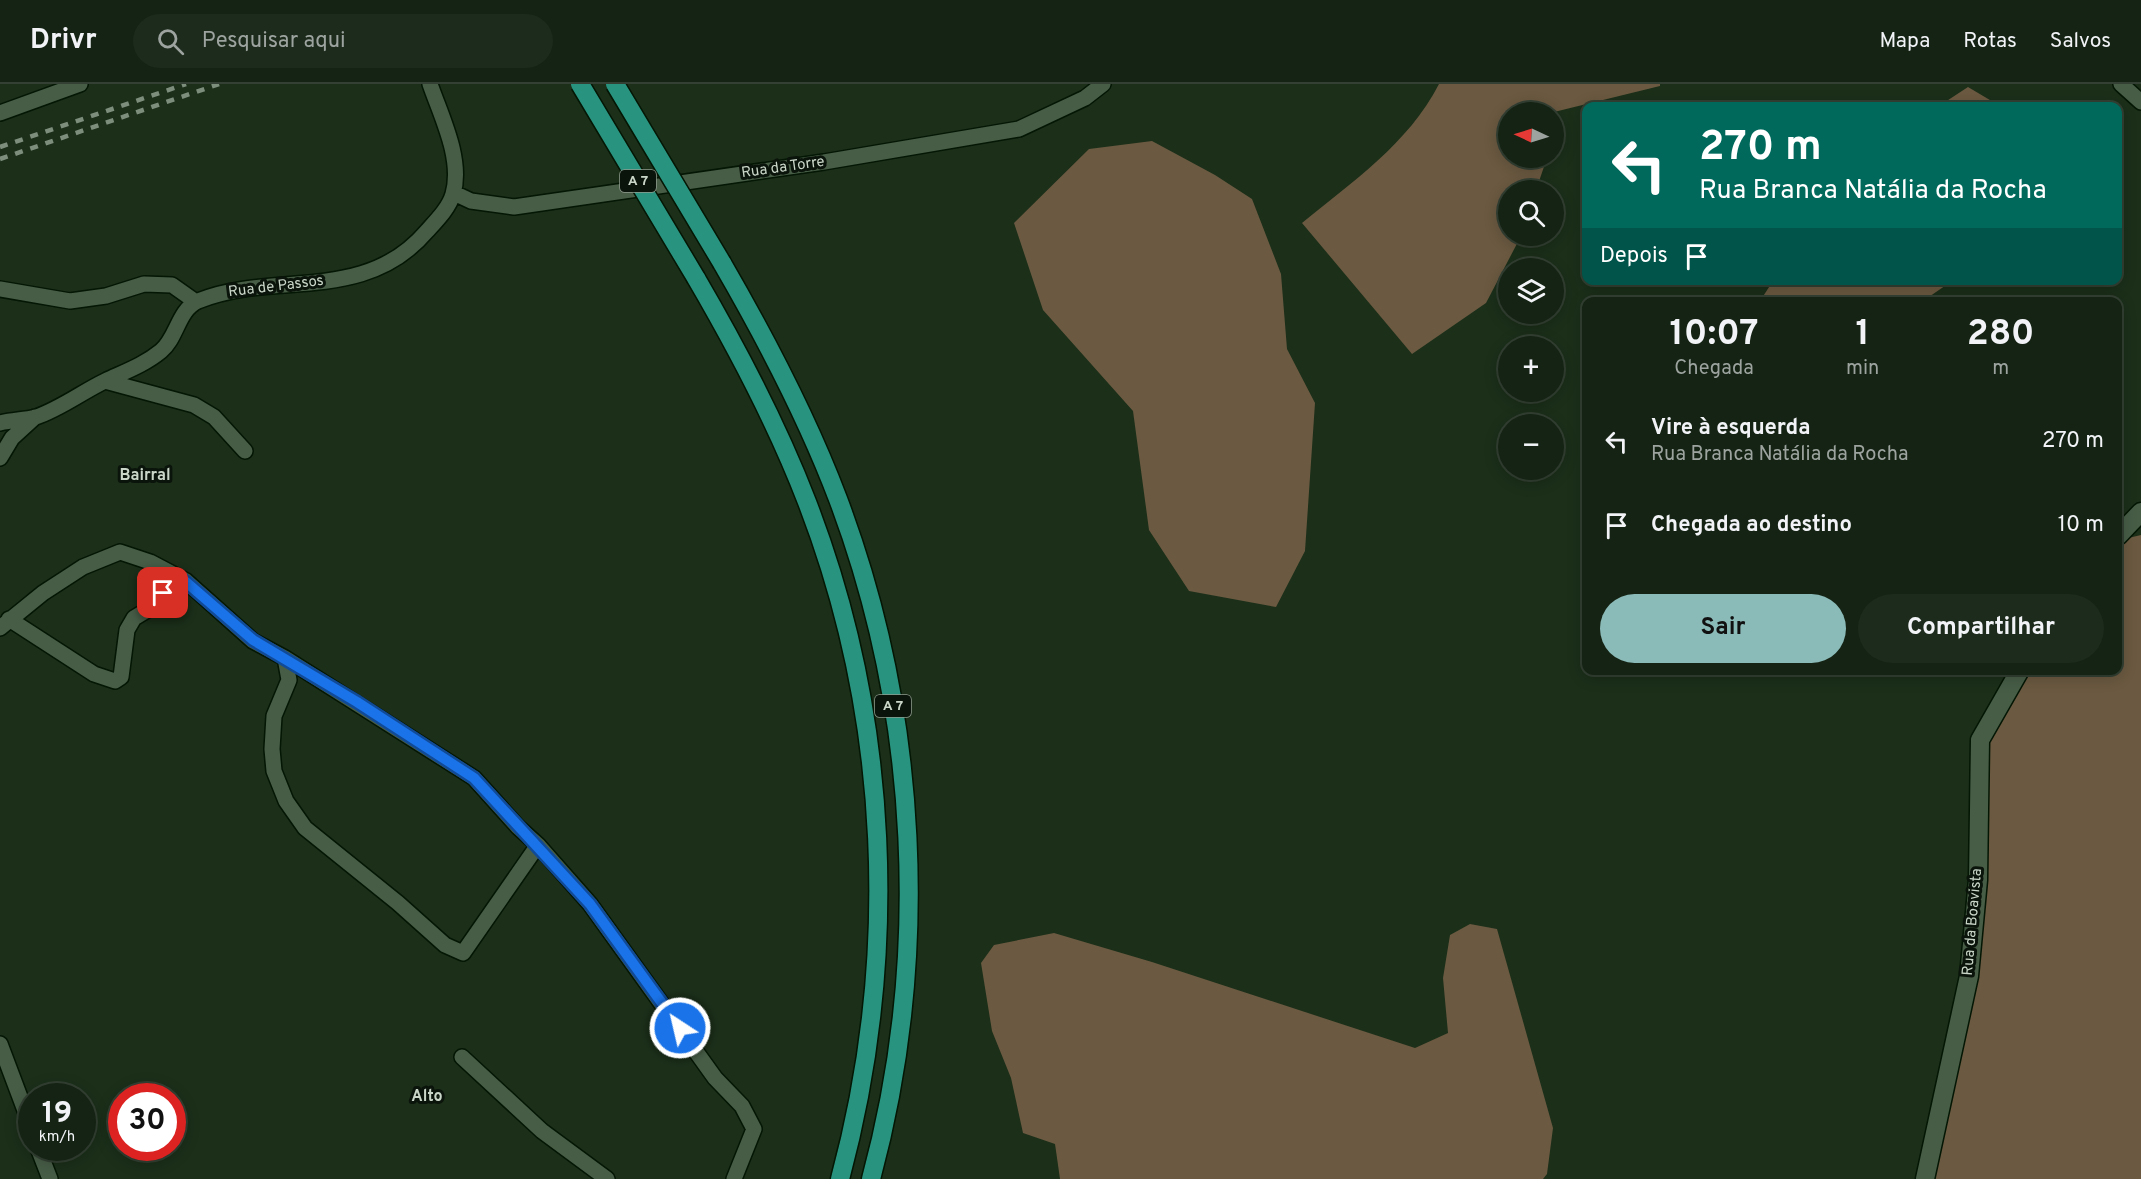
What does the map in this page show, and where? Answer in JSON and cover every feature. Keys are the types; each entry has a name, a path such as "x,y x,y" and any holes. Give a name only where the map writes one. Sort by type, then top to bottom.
{"highway":[{"name":"A 7","path":"579,84 696,278 766,407 808,504 843,615 857,672 868,741 878,851 878,952 867,1052 840,1179"},
{"name":"A 7","path":"615,84 722,263 779,366 827,471 870,600 892,701 907,836 906,972 894,1074 871,1179"}],"street":[{"path":"0,113 80,84"},
{"path":"430,84 454,162 453,193"},
{"name":"Rua da Torre","path":"453,193 471,201 514,207 847,158 1019,129 1085,98 1103,84"},
{"path":"2121,84 2141,102"},
{"name":"Rua de Passos","path":"196,302 223,293 341,279 371,271 413,247 443,212 453,193"},
{"path":"0,290 70,301 106,296 144,284 172,285 196,302 182,316 174,336 162,351 134,369 105,381 36,417 12,438 0,458"},
{"path":"105,381 194,405 214,417 245,451"},
{"path":"0,423 36,417"},
{"path":"2122,532 2140,514"},
{"path":"178,577 149,609 134,618 127,630 121,676 115,681 94,674 4,623 83,567 120,552 150,562 178,577 253,640 474,778 590,904 715,1078 742,1106 754,1129 734,1179"},
{"path":"285,658 289,680 274,716 272,749 274,771 286,801 305,828 398,903 445,945 463,953 538,845"},
{"name":"Rua da Boavista","path":"1924,1179 1969,976 1978,880 1980,740 2017,675"},
{"path":"0,1044 18,1092"},
{"path":"462,1057 542,1131 607,1179"},
{"path":"43,1161 50,1179"}],"shaded area":[{"path":"1439,84 1660,84 1660,86 1595,102 1582,102 1582,105 1564,110 1564,102 1498,102 1498,168 1544,168 1539,180 1498,180 1498,246 1516,246 1510,258 1498,258 1498,280 1486,303 1412,354 1302,223 1378,160 1412,125"},
{"path":"1968,87 1993,102 1945,102"},
{"path":"1152,141 1215,175 1252,199 1281,274 1287,349 1315,403 1305,551 1276,607 1189,591 1149,530 1133,411 1043,310 1014,223 1089,149"},
{"path":"1770,285 1946,285 1929,297 1763,297"},
{"path":"2141,535 2141,1179 1925,1179 1958,1025 1980,740 2021,675 2122,675 2122,541"},
{"path":"1470,924 1497,929 1553,1128 1547,1174 1543,1179 1060,1179 1055,1144 1023,1133 1011,1078 992,1031 981,963 994,945 1054,933 1152,962 1415,1048 1448,1033 1443,978 1450,935"}],"railway":[{"path":"0,147 186,84"},
{"path":"0,159 219,84"}],"district":[{"name":"Bairral","path":"145,476"},
{"name":"Alto","path":"427,1097"}],"route":[{"path":"163,593 178,577 253,640 357,702 474,778 590,904 680,1028"}]}
